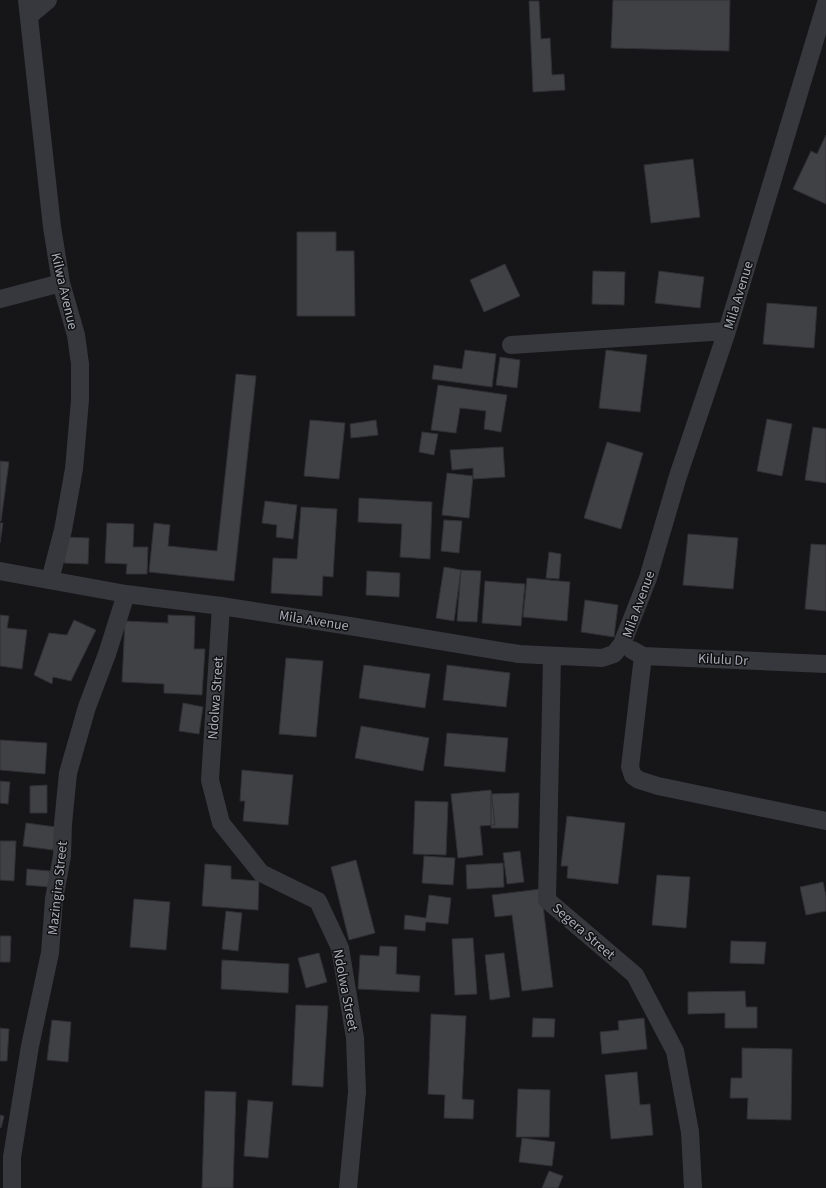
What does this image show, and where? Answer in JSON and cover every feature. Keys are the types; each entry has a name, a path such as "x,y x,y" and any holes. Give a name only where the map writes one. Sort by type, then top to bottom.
{"street":[{"path":"28,8 48,0"},
{"name":"Mila Avenue","path":"0,571 126,594 221,606 519,654 602,658 614,654 622,644 648,578 678,476 727,332 826,3"},
{"name":"Kilwa Avenue","path":"28,8 52,227 61,283 76,335 80,364 80,400 74,469 63,530 50,580"},
{"path":"0,299 61,283"},
{"path":"510,345 727,332"},
{"name":"Mazingira Street","path":"12,1188 12,1158 30,1046 50,953 54,899 62,856 63,824 68,773 87,707 107,654 126,594"},
{"name":"Ndolwa Street","path":"221,606 210,780 221,823 261,873 318,901 340,948 355,1038 357,1092 348,1188"},
{"name":"Kilulu Dr","path":"622,644 642,656 826,664"},
{"name":"Segera Street","path":"552,656 548,900 635,975 675,1051 690,1132 693,1188"},
{"path":"642,656 630,767 633,776 639,780 658,786 826,821"}],"building":[{"path":"613,0 730,0 729,51 611,48"},
{"path":"529,1 539,1 541,39 550,38 552,75 564,74 565,90 533,92"},
{"path":"826,135 826,204 793,189 811,151 817,154"},
{"path":"693,159 700,217 651,223 644,165"},
{"path":"297,232 336,232 336,251 354,251 355,316 297,316"},
{"path":"505,264 520,296 484,312 470,280"},
{"path":"593,271 625,272 624,305 592,304"},
{"path":"659,271 704,277 700,308 655,303"},
{"path":"767,303 817,307 814,348 763,344"},
{"path":"465,350 496,354 492,387 432,379 434,365 462,369"},
{"path":"606,350 647,355 640,412 599,408"},
{"path":"500,357 520,360 517,388 496,385"},
{"path":"236,374 256,376 234,581 149,572 154,523 170,525 168,546 217,551"},
{"path":"438,385 507,395 501,432 484,429 486,411 460,408 456,433 431,430"},
{"path":"767,419 792,424 782,476 757,471"},
{"path":"310,420 345,423 339,479 304,476"},
{"path":"376,420 378,435 351,438 350,424"},
{"path":"813,427 826,429 826,483 805,480"},
{"path":"422,432 438,434 434,455 419,452"},
{"path":"607,442 643,453 621,529 584,518"},
{"path":"503,447 505,477 473,479 473,468 452,470 450,450"},
{"path":"0,461 9,462 1,521 0,521"},
{"path":"447,473 473,476 469,518 442,515"},
{"path":"359,498 432,502 430,559 400,557 402,524 358,522"},
{"path":"265,501 297,505 293,539 276,537 277,525 262,523"},
{"path":"301,507 337,509 333,577 323,576 322,596 271,593 273,558 297,559"},
{"path":"444,520 462,521 459,553 441,551"},
{"path":"0,523 3,523 0,543"},
{"path":"107,523 134,524 133,547 148,547 147,574 126,574 127,564 105,563"},
{"path":"688,534 738,538 733,589 683,585"},
{"path":"65,537 89,538 88,564 64,563"},
{"path":"811,544 826,545 826,611 805,609"},
{"path":"549,552 561,554 559,579 546,578"},
{"path":"444,567 461,570 454,621 436,618"},
{"path":"461,570 481,571 477,622 457,621"},
{"path":"367,571 400,573 399,597 366,595"},
{"path":"527,578 570,582 567,621 523,617"},
{"path":"485,581 525,584 521,626 482,623"},
{"path":"585,600 618,605 614,637 581,632"},
{"path":"0,615 9,616 7,628 27,630 22,669 0,666"},
{"path":"168,615 195,616 194,649 205,649 202,695 164,693 164,684 122,682 125,621 168,623"},
{"path":"74,620 96,630 71,681 53,677 52,684 34,675 49,633 67,635"},
{"path":"286,658 323,661 316,737 279,734"},
{"path":"364,665 430,674 425,708 359,698"},
{"path":"447,665 510,673 506,707 443,700"},
{"path":"183,703 203,707 199,734 179,731"},
{"path":"361,726 429,738 423,771 355,758"},
{"path":"447,733 508,738 505,772 444,766"},
{"path":"0,740 47,743 45,774 0,770"},
{"path":"242,770 293,775 288,825 243,821 245,801 240,801"},
{"path":"0,781 10,782 8,804 0,803"},
{"path":"47,785 47,813 30,813 30,786"},
{"path":"491,790 495,825 480,826 483,855 458,858 451,794"},
{"path":"519,793 518,828 491,828 491,794"},
{"path":"415,801 448,802 446,855 413,854"},
{"path":"567,816 625,823 618,884 567,878 568,866 561,866"},
{"path":"26,823 56,827 53,850 23,846"},
{"path":"0,841 16,841 14,881 0,880"},
{"path":"520,851 524,882 507,884 503,853"},
{"path":"424,856 455,858 453,885 422,883"},
{"path":"356,860 375,933 349,940 331,867"},
{"path":"503,863 504,887 467,889 466,865"},
{"path":"205,864 231,866 231,879 259,881 258,910 202,906"},
{"path":"27,869 50,871 49,887 26,885"},
{"path":"657,875 690,877 686,928 652,925"},
{"path":"823,882 826,896 826,911 806,915 800,887"},
{"path":"541,889 553,987 522,991 512,915 495,917 492,895"},
{"path":"429,895 451,898 448,924 426,922 425,931 404,929 405,915 426,918"},
{"path":"134,899 170,902 166,950 130,947"},
{"path":"226,911 242,913 238,951 222,949"},
{"path":"0,936 11,936 10,962 0,962"},
{"path":"473,938 477,994 455,995 452,939"},
{"path":"731,941 766,942 764,964 730,963"},
{"path":"380,946 397,947 396,974 420,976 419,992 358,989 360,955 379,956"},
{"path":"319,953 327,982 306,988 298,958"},
{"path":"504,953 510,997 490,1000 485,955"},
{"path":"222,960 289,964 288,993 221,989"},
{"path":"745,991 746,1007 757,1007 757,1028 725,1028 725,1013 688,1014 688,992"},
{"path":"296,1005 328,1006 323,1087 292,1085"},
{"path":"431,1014 466,1016 462,1099 474,1100 473,1119 444,1118 445,1095 428,1094"},
{"path":"533,1018 555,1019 554,1037 532,1037"},
{"path":"644,1018 647,1049 602,1054 600,1032 619,1030 618,1021"},
{"path":"52,1020 71,1022 68,1062 47,1060"},
{"path":"0,1028 9,1029 7,1061 0,1061"},
{"path":"742,1048 792,1049 791,1120 747,1119 748,1098 730,1098 731,1078 742,1078"},
{"path":"637,1072 640,1105 650,1104 653,1135 611,1139 605,1075"},
{"path":"518,1089 550,1090 549,1137 516,1137"},
{"path":"205,1091 236,1092 233,1188 202,1188"},
{"path":"248,1100 273,1102 268,1158 244,1156"},
{"path":"0,1115 4,1116 1,1128 0,1127"},
{"path":"522,1138 555,1142 552,1166 519,1162"},
{"path":"549,1171 563,1176 558,1188 542,1188"}]}
